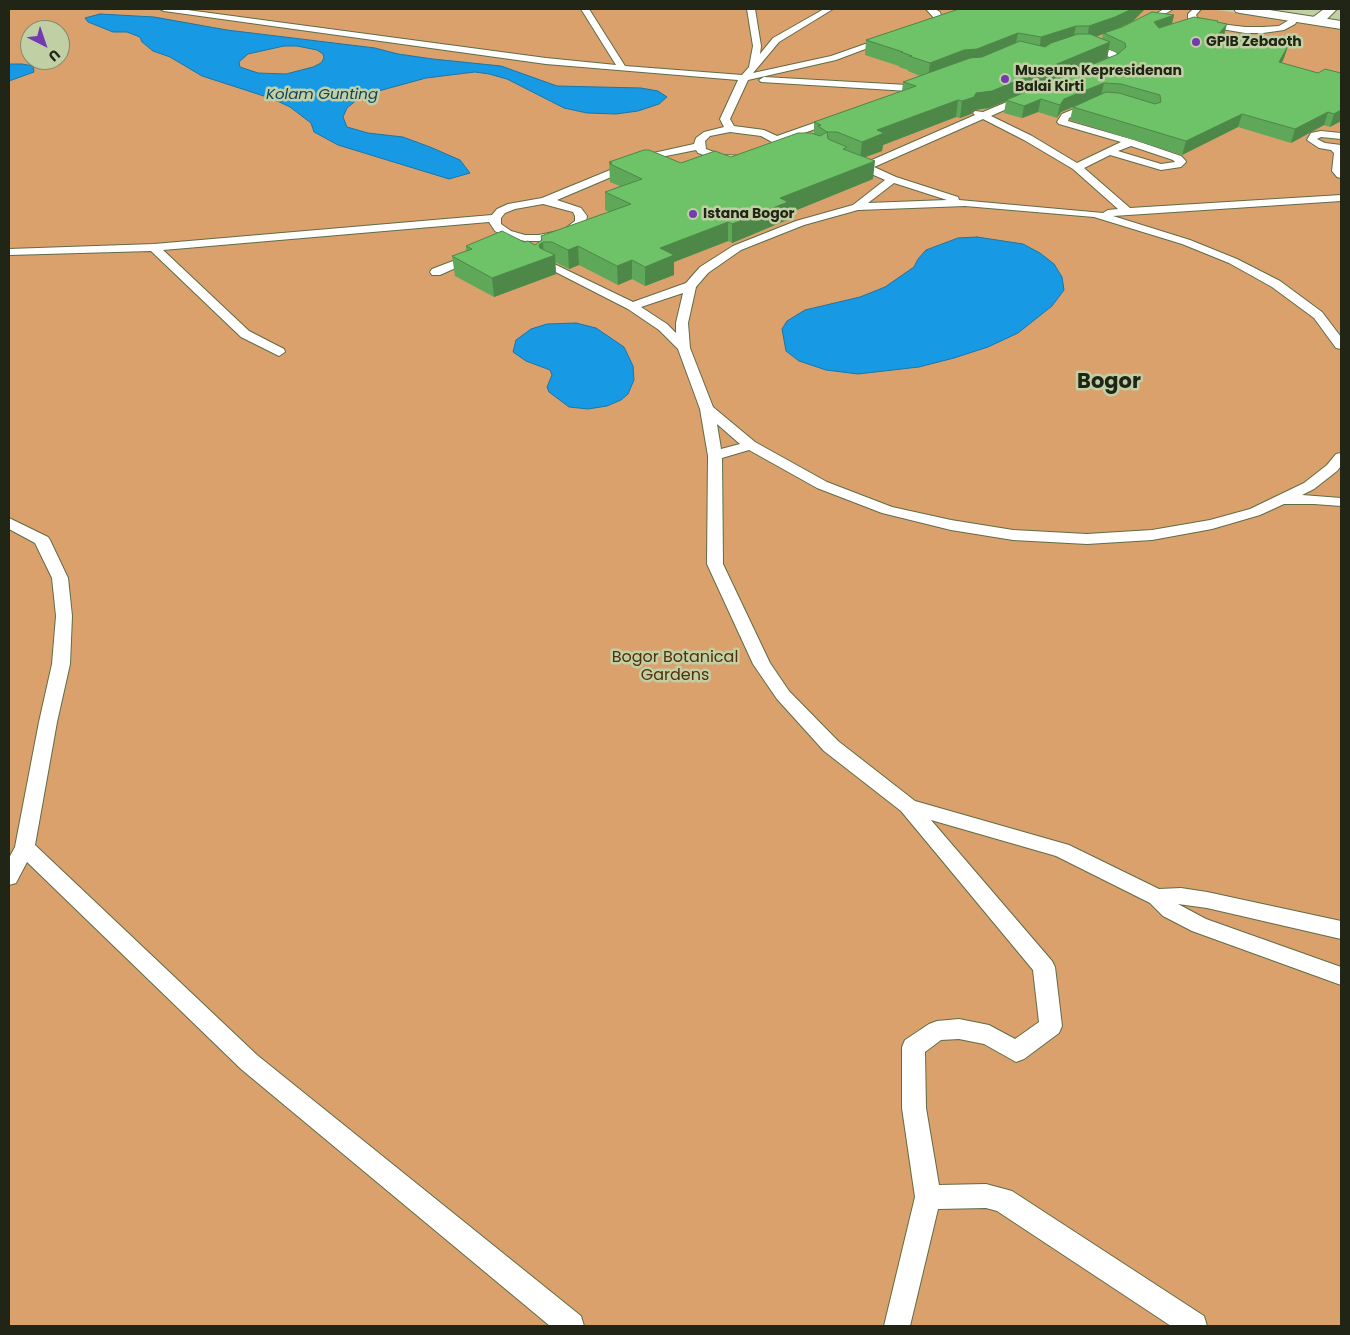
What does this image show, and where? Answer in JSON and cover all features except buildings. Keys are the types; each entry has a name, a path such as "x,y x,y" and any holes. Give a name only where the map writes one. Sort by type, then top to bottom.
{"main road":[{"path":"1240,9 1341,25"},
{"path":"1317,21 1331,9"}],"lane":[{"path":"164,9 546,61 744,79 924,88"},
{"path":"586,9 622,68"},
{"path":"751,9 757,46 752,69"},
{"path":"730,129 726,119 744,79 752,69 776,40 829,9"},
{"path":"908,32 933,23 938,19 937,14 930,9"},
{"path":"1131,29 1170,9"},
{"path":"1198,9 1192,14 1192,23 1245,30 1280,28 1296,18"},
{"path":"1234,39 1245,30"},
{"path":"744,79 834,58 888,40"},
{"path":"1090,71 1112,63 1118,58 1112,54 1084,45 1098,42"},
{"path":"894,97 924,88 935,82"},
{"path":"865,167 980,114 1034,94"},
{"path":"1102,100 1065,116 1062,122 1130,142 1180,159 1181,162 1177,165 1161,167 1109,152"},
{"path":"777,142 848,114"},
{"path":"980,114 1077,167 1127,212"},
{"path":"1328,134 1341,126"},
{"path":"777,142 776,150 770,154 734,160 710,155 702,151 699,146 700,140 707,134 730,129 755,131 777,142 794,145"},
{"path":"1341,136 1328,134 1314,135 1312,140 1318,144 1338,148 1337,171 1341,174"},
{"path":"1077,167 1130,142"},
{"path":"544,202 653,156 699,146"},
{"path":"840,157 892,179 965,203"},
{"path":"858,208 892,179"},
{"path":"897,1326 928,1197 914,1108 913,1047 937,1031 959,1029 989,1035 1016,1052 1051,1026 1044,968 908,806 831,746 783,695 762,664 715,564 714,456 707,409 684,348 682,323 690,286 704,270 737,248 800,223 858,208 965,203 1095,214 1341,198"},
{"path":"9,252 154,247 495,218 512,206 544,202 557,203 577,210 581,216 580,222 575,228 553,236 499,245"},
{"path":"1095,214 1186,242 1233,261 1276,284 1318,314 1341,345"},
{"path":"495,218 495,224 499,229 524,241"},
{"path":"154,247 245,334 280,352"},
{"path":"436,272 481,253"},
{"path":"548,265 583,284 632,306 663,327 684,348"},
{"path":"632,306 690,286"},
{"path":"707,409 755,448 822,485 887,510 950,525 1012,535 1086,539 1152,536 1212,524 1255,512 1309,486 1332,468 1341,457"},
{"path":"714,456 755,448"},
{"path":"1282,500 1341,502"},
{"path":"9,523 42,540 60,578 64,616 61,664 24,847 9,877"},
{"path":"908,806 1062,850 1157,897 1170,910 1199,925 1341,976"},
{"path":"24,847 250,1062 571,1326"},
{"path":"1157,897 1181,896 1207,900 1341,930"},
{"path":"928,1197 986,1196 1002,1200 1194,1326"}],"green space":[{"name":"Bogor Botanical Gardens","path":"9,9 1212,9 1341,29 1341,1326 9,1326"}],"water":[{"name":"Kolam Gunting","path":"100,14 154,17 227,30 375,48 398,54 433,59 501,66 557,86 641,88 658,91 667,97 659,104 638,111 616,114 587,113 564,108 507,79 475,72 426,78 375,92 359,98 347,108 343,117 347,127 368,133 403,137 460,160 470,173 449,179 338,145 314,132 311,123 290,107 273,99 202,76 170,57 153,51 142,42 140,37 127,32 113,32 88,22 85,18","holes":["284,46 297,46 317,50 323,54 324,58 321,63 313,67 286,74 258,73 240,67 239,62 248,54"]},
{"path":"9,64 20,64 20,70 34,70 34,72 9,81"},
{"path":"977,237 1023,244 1040,253 1054,264 1062,277 1064,290 1052,306 1018,333 988,347 919,367 858,374 826,370 799,361 786,351 782,329 787,321 805,310 860,297 885,287 914,267 926,250 958,238"},
{"path":"576,323 596,328 624,347 633,366 634,380 628,394 621,400 607,406 588,409 569,407 549,392 547,387 552,375 550,370 526,361 513,352 516,340 531,329 547,324"}],"place":[{"name":"GPIB Zebaoth","path":"1196,42"},
{"name":"Museum Kepresidenan Balai Kirti","path":"1005,79"},
{"name":"Istana Bogor","path":"693,214"}],"district":[{"name":"Bogor","path":"1109,383"}]}
